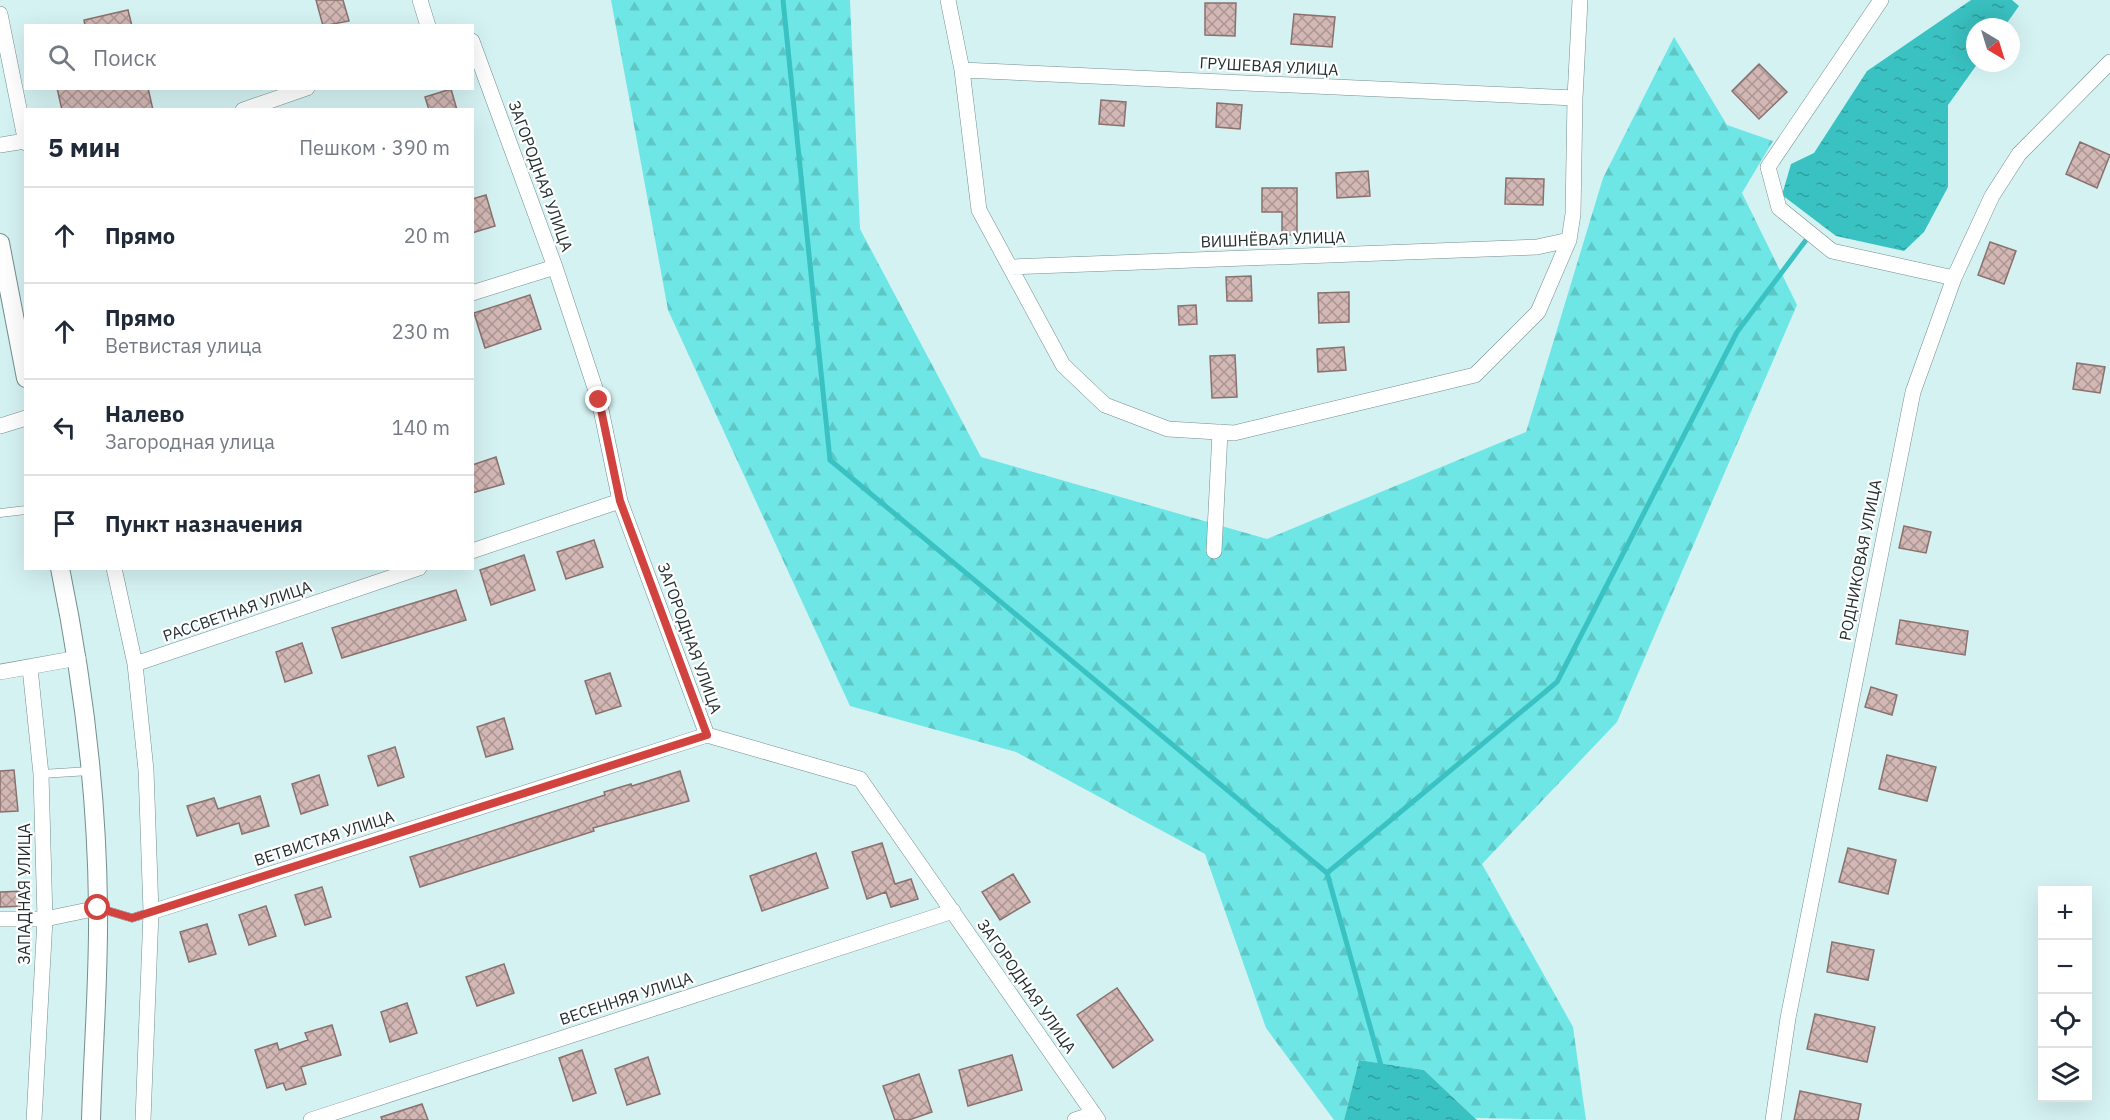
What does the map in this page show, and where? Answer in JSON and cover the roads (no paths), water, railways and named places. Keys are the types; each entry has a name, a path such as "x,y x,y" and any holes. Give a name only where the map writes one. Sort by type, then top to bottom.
{"street":[{"path":"420,0 427,24"},
{"path":"948,0 962,70 979,210 1063,365 1105,405 1168,429 1220,432 1245,430 1475,375 1538,312 1569,240 1573,214 1580,0"},
{"path":"1881,0 1768,168 1779,208 1832,251 1954,278"},
{"path":"0,14 24,137"},
{"name":"ЗАГОРОДНАЯ УЛИЦА","path":"474,46 555,267 599,400 620,501 707,735 860,779 1096,1117"},
{"name":"РОДНИКОВАЯ УЛИЦА","path":"1773,1120 1788,1018 1913,392 1954,278 1992,196 2019,154 2110,63"},
{"name":"ГРУШЕВАЯ УЛИЦА","path":"962,70 1575,98"},
{"path":"249,108 301,90"},
{"path":"0,145 24,142"},
{"name":"ВИШНЁВАЯ УЛИЦА","path":"1010,267 1538,247 1569,240"},
{"path":"0,243 24,368"},
{"path":"474,292 555,267"},
{"path":"0,426 24,419"},
{"path":"1214,551 1220,432"},
{"path":"474,549 620,501"},
{"path":"60,570 78,658 91,771 98,908 91,1120"},
{"path":"114,570 135,664 146,770 151,912 143,1120"},
{"name":"РАССВЕТНАЯ УЛИЦА","path":"135,664 413,570"},
{"path":"0,672 78,658"},
{"name":"ЗАПАДНАЯ УЛИЦА","path":"30,668 41,774 45,919 34,1120"},
{"name":"ВЕТВИСТАЯ УЛИЦА","path":"151,912 707,735"},
{"path":"0,919 45,919 98,908"},
{"name":"ВЕСЕННЯЯ УЛИЦА","path":"311,1120 953,911"},
{"path":"1075,1120 1096,1117"}],"lane":[{"path":"0,513 24,510"},
{"path":"41,774 91,771"},
{"path":"98,908 132,918 151,912"}],"water":[{"path":"1971,0 2012,0 2019,6 2010,18 1966,18 1966,72 1972,72 1948,105 1948,187 1924,232 1904,251 1836,236 1782,195 1791,164 1814,153 1867,71"},
{"path":"1359,1060 1424,1070 1477,1120 1344,1120"}],"waterway":[{"path":"783,0 830,460 1327,873 1382,1069"},
{"path":"1327,873 1557,682 1737,332 1806,240"}]}
